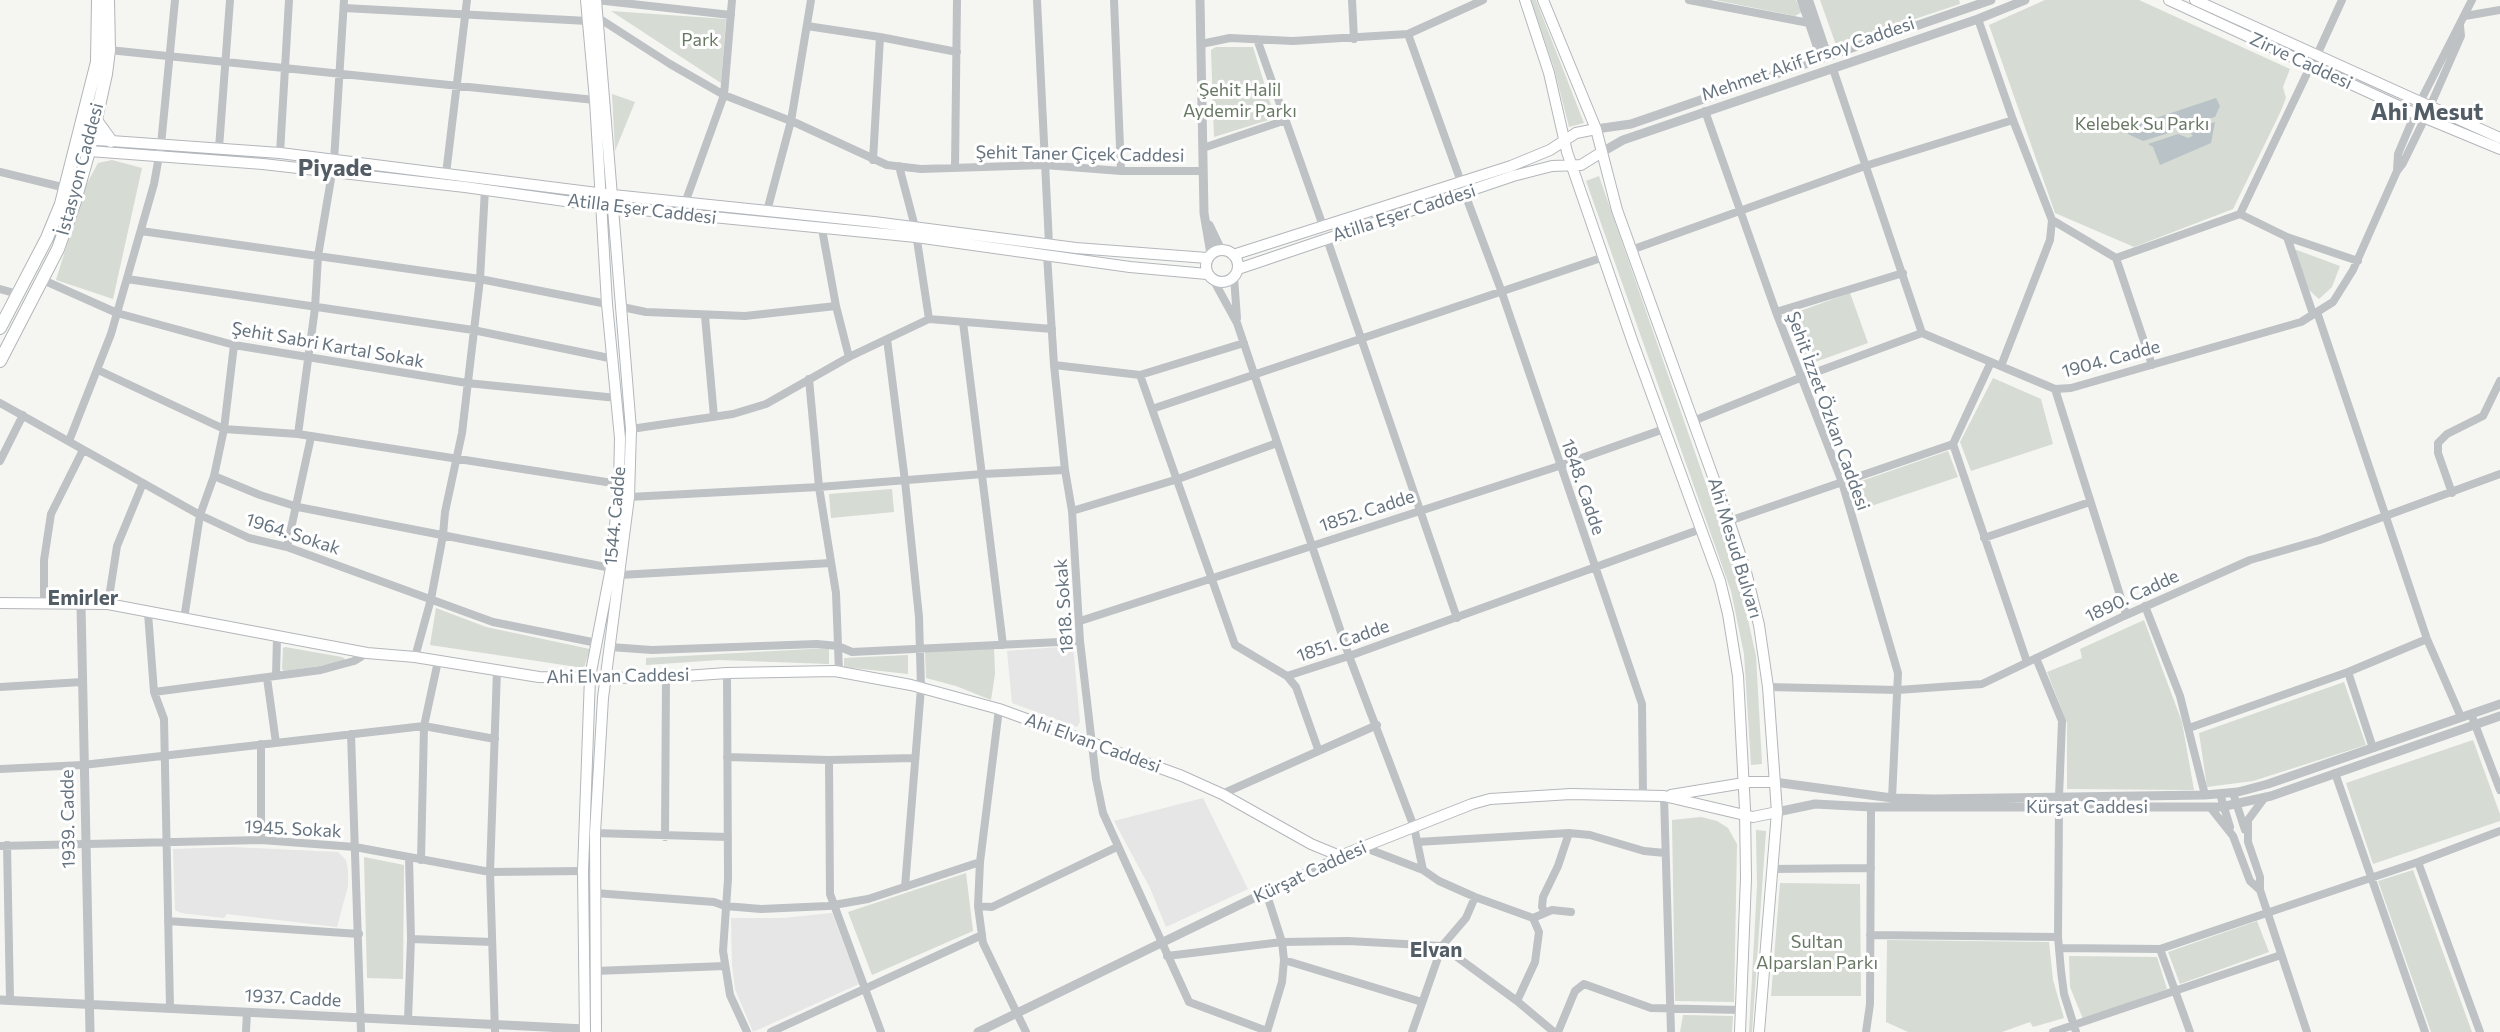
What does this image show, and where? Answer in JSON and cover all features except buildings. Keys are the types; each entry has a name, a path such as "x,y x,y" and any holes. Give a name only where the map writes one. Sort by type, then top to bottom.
{"main road":[{"name":"İstasyon Caddesi","path":"0,361 58,249 83,145 97,62 98,0"},
{"name":"İstasyon Caddesi","path":"0,328 47,238 95,119 109,50 108,0"},
{"name":"1544. Cadde","path":"585,1031 583,871 590,677 616,572 629,496 631,429 613,195 593,19 586,0"},
{"name":"1544. Cadde","path":"596,0 593,19 600,194 607,304 620,438 616,572 610,647 605,677 595,832 596,1032"},
{"name":"Ahi Mesud Bulvarı","path":"1525,0 1552,86 1572,166 1664,429 1720,580 1734,642 1741,712 1746,878 1740,1032"},
{"name":"Ahi Mesud Bulvarı","path":"1543,0 1596,129 1612,195 1729,521 1754,606 1768,687 1777,812 1759,1032"},
{"name":"Zirve Caddesi","path":"2169,0 2420,116 2500,149"},
{"name":"Zirve Caddesi","path":"2195,0 2500,138"},
{"path":"95,119 111,141"},
{"path":"1564,141 1581,131 1596,129"},
{"name":"Atilla Eşer Caddesi","path":"83,145 111,141 280,153 600,194 767,211 1048,250 1130,267 1211,277"},
{"name":"Atilla Eşer Caddesi","path":"1233,255 1461,182 1540,154 1564,141"},
{"name":"Atilla Eşer Caddesi","path":"83,145 159,157 231,161 485,189 614,208 822,229 915,232"},
{"path":"1572,166 1588,163 1602,152"},
{"name":"Atilla Eşer Caddesi","path":"1236,273 1327,238 1543,168 1572,166"},
{"name":"Atilla Eşer Caddesi","path":"1048,250 1213,254"},
{"path":"1213,254 1233,255 1237,262 1236,273 1224,282 1211,277 1206,263 1213,254"},
{"name":"Ahi Elvan Caddesi","path":"0,603 108,604 367,653 415,657 539,677 666,677 727,673 839,672 921,688 999,709 1093,742 1222,794 1311,844 1340,856"},
{"name":"Kürşat Caddesi","path":"1664,796 1744,783 1774,782"},
{"name":"Kürşat Caddesi","path":"1340,856 1490,799 1571,794 1643,795 1664,796 1719,807 1745,816 1758,817 1777,812"}],"street":[{"path":"69,441 98,370 117,313 154,184 162,145 175,0"},
{"path":"219,148 230,0"},
{"path":"280,153 289,0"},
{"path":"446,174 467,0"},
{"path":"596,0 731,15"},
{"path":"685,203 724,95 732,0"},
{"path":"767,211 790,121 811,0"},
{"path":"955,168 957,0"},
{"name":"1818. Sokak","path":"1037,0 1054,365 1065,470 1072,511 1080,641 1100,800 1117,847 1189,1002 1267,1031"},
{"path":"1114,0 1121,171"},
{"path":"1200,0 1204,213 1213,254"},
{"path":"1352,0 1354,39"},
{"path":"1201,44 1230,38 1293,41 1408,34 1483,0"},
{"path":"1689,0 1809,23"},
{"path":"1801,0 1824,58"},
{"path":"1809,0 1824,58"},
{"name":"Mehmet Akif Ersoy Caddesi","path":"1596,129 1631,124 1824,58 1971,4 1991,0"},
{"name":"Mehmet Akif Ersoy Caddesi","path":"1602,152 1623,140 1978,19 2025,0"},
{"path":"2317,55 2342,0"},
{"name":"1904. Cadde","path":"1922,333 2055,389 2071,388 2301,321 2315,313 2333,302 2358,261 2397,171 2398,154 2461,36 2460,26 2472,0"},
{"path":"298,434 315,308 318,256 334,160 344,4 466,14 593,19"},
{"path":"2465,16 2500,10"},
{"name":"Şehit Taner Çiçek Caddesi","path":"593,19 724,95 790,121 873,160 921,169 1044,165 1121,171 1203,171"},
{"path":"1978,19 2013,120 2052,220 2050,240 2001,366"},
{"path":"807,26 957,52"},
{"path":"1408,34 1461,182"},
{"path":"873,160 880,37"},
{"path":"1257,39 1323,226"},
{"path":"109,50 595,100"},
{"path":"2116,258 2240,214 2311,65"},
{"path":"1693,421 1922,333 1833,69"},
{"name":"Şehit İzzet Özkan Caddesi","path":"1706,111 1800,378 1842,482 1898,673 1892,798"},
{"path":"1203,148 1286,120"},
{"path":"1631,250 1865,166 2013,120"},
{"path":"898,166 915,232 929,319"},
{"path":"0,171 66,188"},
{"path":"415,657 431,599 445,512 462,433 466,383 480,279 485,189"},
{"name":"1848. Cadde","path":"1465,194 1501,290 1594,569 1642,704 1643,795"},
{"path":"2240,214 2287,237 2358,261"},
{"path":"2052,220 2116,258 2152,364"},
{"path":"822,229 836,306 849,357"},
{"path":"141,231 480,279 607,304"},
{"path":"2287,237 2427,639 2461,717"},
{"path":"1327,238 1458,618"},
{"path":"1152,409 1604,257"},
{"path":"1236,273 1237,323"},
{"path":"1776,312 1903,273"},
{"path":"1211,277 1237,323 1349,656 1414,827 1423,870"},
{"path":"127,279 473,330 614,359"},
{"name":"Şehit Sabri Kartal Sokak","path":"43,280 117,313 234,345 466,383 617,398"},
{"path":"0,289 18,294"},
{"path":"622,307 646,312 745,316 836,306"},
{"path":"705,316 714,417"},
{"path":"631,429 734,414 766,404 849,357 929,319 1052,328"},
{"path":"963,322 1003,645"},
{"path":"886,339 905,481 919,617 921,688 905,887"},
{"path":"1054,365 1140,375 1244,343"},
{"path":"184,619 200,515 213,476 224,429 234,345"},
{"path":"1991,362 1953,444 2027,662"},
{"path":"98,370 224,429 298,434 619,484"},
{"name":"1851. Cadde","path":"1140,375 1234,645 1287,676 1458,618 1701,529"},
{"path":"809,380 819,487 836,593 839,672"},
{"path":"2452,493 2438,453 2438,442 2447,434 2483,416 2500,381"},
{"path":"2055,389 2126,614"},
{"name":"1964. Sokak","path":"0,403 200,515 249,538 287,547 494,622 597,643"},
{"path":"0,461 23,416"},
{"name":"1852. Cadde","path":"1080,621 1559,466 1664,429"},
{"path":"287,547 298,507 311,437"},
{"path":"1072,511 1178,479 1277,443"},
{"path":"1729,521 1953,444"},
{"path":"44,604 44,560 51,514 83,450"},
{"path":"629,496 819,487 1065,470"},
{"name":"1890. Cadde","path":"1768,687 1898,690 1982,684 2126,614 2250,560 2320,540 2500,474"},
{"path":"213,476 298,507 616,572 831,563"},
{"path":"108,604 117,546 143,483"},
{"path":"1984,538 2090,502"},
{"name":"1939. Cadde","path":"81,605 90,1032"},
{"path":"2145,606 2181,696 2205,795"},
{"path":"148,613 154,692 164,719 170,1008"},
{"path":"276,676 277,636"},
{"path":"2189,728 2348,672 2427,639"},
{"path":"610,647 652,650 818,644 838,646 852,652 1080,641"},
{"path":"154,692 321,670 354,662 367,653"},
{"path":"2036,658 2062,721 2058,937 2064,994 2075,1029"},
{"path":"421,860 424,726 438,661"},
{"path":"494,1028 490,872 497,670"},
{"path":"2348,672 2373,748"},
{"path":"727,673 728,879 723,951 730,995 747,1032"},
{"path":"1287,676 1296,687 1318,749"},
{"path":"665,837 666,677"},
{"path":"267,678 276,743"},
{"path":"0,687 82,682"},
{"name":"Kürşat Caddesi","path":"1777,812 1815,804 1871,807 2059,802 2233,793 2262,786 2500,704"},
{"path":"999,709 980,862 978,906 983,943 1026,1032"},
{"path":"2471,714 2500,790"},
{"name":"Kürşat Caddesi","path":"1774,782 1892,798 2224,807 2265,797 2500,716"},
{"path":"1222,794 1318,749 1377,725"},
{"path":"0,768 83,765 424,726 495,739"},
{"path":"351,734 361,1032"},
{"path":"261,744 261,840"},
{"path":"727,757 829,760 914,758"},
{"path":"829,760 830,894 881,1032"},
{"path":"2335,772 2425,1032"},
{"path":"2233,793 2260,877 2260,890 2307,1032"},
{"path":"2220,794 2250,881 2260,890"},
{"path":"1664,796 1671,1032"},
{"path":"2246,834 2248,820 2265,797"},
{"path":"1869,1031 1871,807"},
{"path":"2210,807 2233,836"},
{"path":"2059,948 2160,949 2372,878 2500,831"},
{"path":"595,832 665,837 728,837"},
{"path":"1417,842 1569,833 1590,836 1644,851 1665,853"},
{"path":"1545,912 1542,901 1558,866 1569,833"},
{"name":"1945. Sokak","path":"4,845 261,840 355,847 490,872 583,871"},
{"path":"4,845 5,1000"},
{"path":"978,906 992,907 1117,847"},
{"path":"1363,847 1423,870 1438,881 1475,897 1533,918 1552,910 1571,912"},
{"name":"Kürşat Caddesi","path":"978,1032 1340,856"},
{"path":"408,1020 411,939 409,857"},
{"path":"595,893 714,902 725,906 761,909 835,906 868,899 980,862"},
{"path":"2418,862 2480,1032"},
{"path":"1772,869 1871,868"},
{"path":"1266,892 1282,942 1284,960 1282,982 1267,1031"},
{"path":"1412,1032 1442,946 1466,918 1475,897"},
{"path":"1517,1001 1535,962 1539,932 1533,918"},
{"path":"168,921 359,934"},
{"path":"771,1032 982,935"},
{"path":"1870,935 2058,937"},
{"path":"411,939 492,942"},
{"path":"1167,956 1282,942 1348,940 1442,946 1556,1032 1575,991 1584,984 1651,1008 1741,1010"},
{"path":"2160,949 2190,1032"},
{"path":"2054,1032 2075,1029 2281,955"},
{"path":"1284,960 1422,1002"},
{"path":"595,971 725,966"},
{"name":"1937. Cadde","path":"5,1000 408,1020 494,1028 585,1031"},
{"path":"246,1032 247,1012"}],"shaded area":[{"path":"2216,98 2220,106 2215,117 2185,127 2173,117 2168,129 2172,132 2143,141 2128,134 2126,128"},
{"path":"2215,122 2211,143 2160,165 2153,147 2148,144 2178,134 2188,138 2193,136 2189,131 2209,126"},
{"path":"1073,646 1080,722 1077,727 1012,703 1007,651"},
{"path":"1203,798 1248,889 1166,927 1150,888 1114,821"},
{"path":"232,847 338,852 346,860 348,886 337,927 227,914 224,918 181,913 175,910 173,849"},
{"path":"832,913 859,984 753,1032 735,989 731,918 783,918"}],"green space":[{"path":"1531,0 1536,0 1584,123 1569,127 1554,68"},
{"path":"1715,0 1796,0 1802,12 1795,16"},
{"path":"1820,0 1959,0 1960,4 1836,45"},
{"name":"Kelebek Su Parkı","path":"2045,0 2139,0 2290,69 2283,87 2286,98 2280,113 2233,209 2134,247 2055,213 1989,25"},
{"name":"Park","path":"611,11 726,19 721,83"},
{"name":"Şehit Halil Aydemir Parkı","path":"1216,47 1253,47 1275,118 1214,137 1211,50"},
{"path":"612,94 635,102 615,151"},
{"path":"112,160 142,168 113,299 56,280 84,189 98,163"},
{"path":"1599,176 1739,579 1756,656 1762,764 1751,765 1744,654 1731,591 1586,181"},
{"path":"2294,249 2340,266 2332,287 2319,299 2309,290"},
{"path":"1850,293 1868,343 1804,366 1786,316"},
{"path":"1993,378 2041,399 2053,444 1971,471 1960,442"},
{"path":"1948,451 1958,477 1859,510 1850,485"},
{"path":"892,489 894,512 831,518 829,494"},
{"path":"436,608 486,627 590,649 584,668 430,645"},
{"path":"2144,620 2182,722 2194,790 2067,789 2067,723 2047,672 2082,658 2080,649"},
{"path":"283,648 345,659 340,663 284,671 282,669"},
{"path":"829,648 829,664 719,660 646,665 646,658"},
{"path":"994,648 995,674 991,700 956,686 926,678 925,651"},
{"path":"908,655 908,674 844,667 844,658"},
{"path":"2344,682 2366,745 2253,781 2207,787 2199,733"},
{"path":"2473,740 2500,814 2500,821 2373,864 2346,783"},
{"path":"1701,817 1717,821 1728,828 1737,844 1734,1002 1675,1001 1672,820"},
{"path":"1756,830 1766,831 1752,1032 1749,1032 1757,886"},
{"path":"364,857 404,865 403,979 367,978"},
{"path":"2413,870 2472,1032 2431,1032 2378,881"},
{"path":"966,873 973,931 872,975 848,912"},
{"name":"Sultan Alparslan Parkı","path":"1780,883 1860,884 1861,996 1771,996"},
{"path":"2257,921 2269,952 2180,984 2168,952"},
{"path":"1887,940 2049,942 2053,980 2064,1018 2033,1027 2030,1022 2002,1032 1908,1032 1886,1022"},
{"path":"2069,956 2157,957 2167,989 2083,1019 2070,987"},
{"path":"1683,1015 1733,1016 1732,1032 1680,1032"}],"district":[{"name":"Ahi Mesut","path":"2427,112"},
{"name":"Piyade","path":"335,168"},
{"name":"Emirler","path":"83,598"},
{"name":"Elvan","path":"1436,950"}]}
